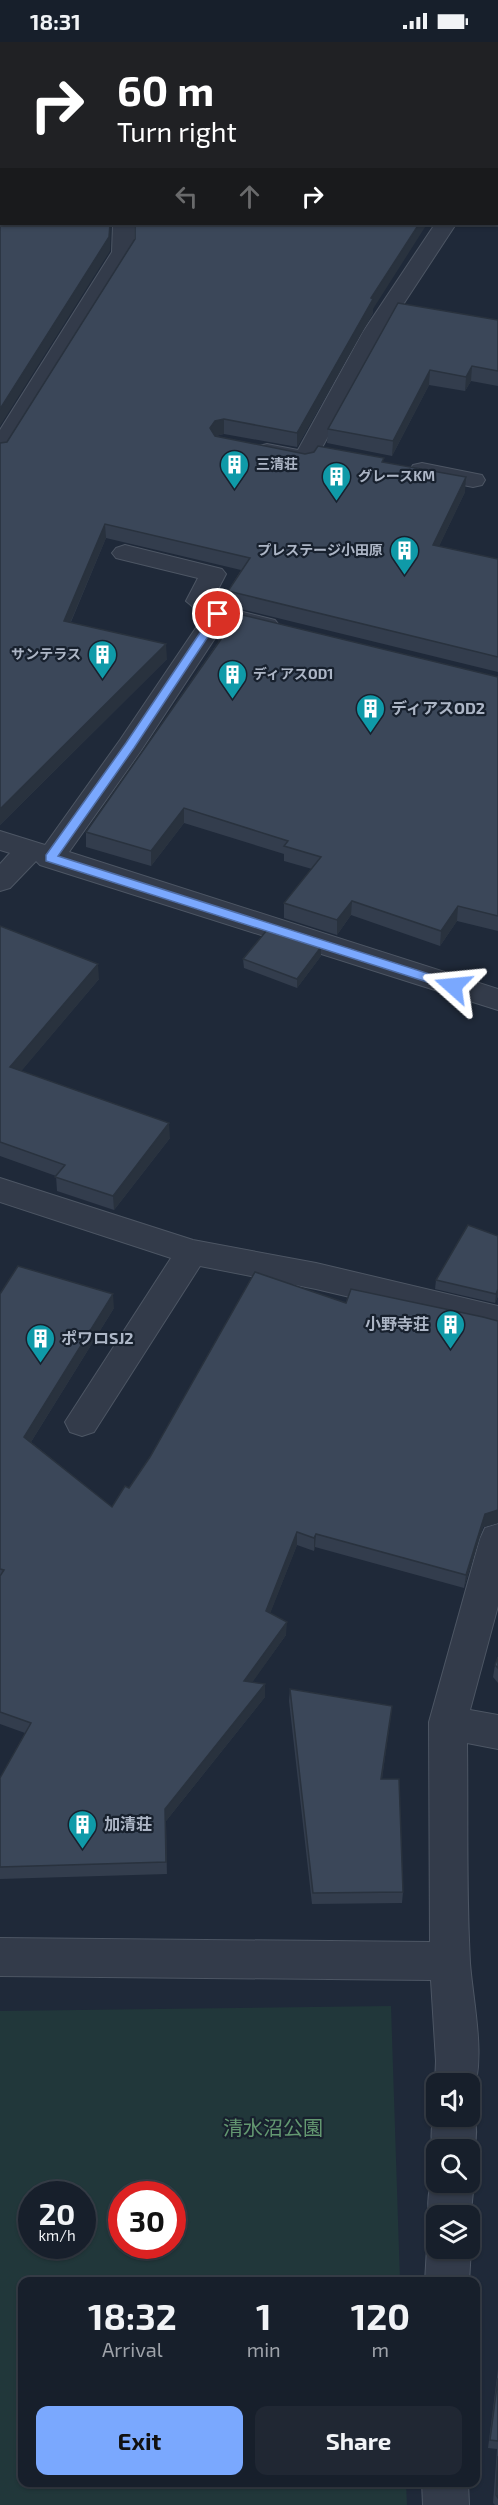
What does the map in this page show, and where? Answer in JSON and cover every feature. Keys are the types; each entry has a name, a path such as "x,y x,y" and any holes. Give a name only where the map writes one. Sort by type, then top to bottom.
{"street":[{"path":"0,449 123,252 124,225"},
{"path":"247,448 305,459 322,452 374,332 444,225"},
{"path":"403,467 473,480"},
{"path":"125,553 213,574 198,601 218,614 285,630"},
{"path":"0,880 39,855 130,746 218,614"},
{"path":"0,840 39,855 498,1000"},
{"path":"0,1190 192,1252 316,1276 498,1319"},
{"path":"82,1422 192,1252"},
{"path":"456,2073 450,1961 448,1722 498,1539"},
{"path":"448,1722 498,1732"},
{"path":"0,1957 450,1961"},
{"path":"447,2277 448,2259"},
{"path":"445,2487 446,2505"}],"green space":[{"name":"清水沼公園","path":"391,2006 400,2277 18,2277 18,2487 406,2487 407,2505 0,2505 0,2011"}],"building":[{"path":"0,225 110,225 109,237 0,409"},
{"path":"135,225 418,225 371,298 373,299 297,433 224,419 215,421 210,428 215,436 305,454 314,452 318,446 384,458 382,462 466,477 433,545 498,559 498,657 228,591 250,558 105,524 64,621 166,644 0,809 0,443 7,442 135,239"},
{"path":"398,303 498,320 498,371 472,366 466,377 430,370 393,441 328,429"},
{"path":"226,611 498,677 498,916 458,906 441,931 352,901 337,920 284,903 321,857 284,846 288,841 184,808 151,851 86,832 226,632 217,624"},
{"path":"0,926 98,964 10,1067 169,1123 113,1196 55,1177 65,1165 0,1142"},
{"path":"267,930 321,947 297,979 243,959"},
{"path":"468,1225 498,1236 498,1289 496,1294 436,1280"},
{"path":"18,1266 113,1294 24,1437 112,1507 125,1486 129,1488 150,1457 255,1272 346,1303 351,1289 498,1321 498,1510 485,1514 466,1575 316,1534 314,1538 297,1532 266,1611 287,1622 244,1681 265,1684 165,1809 166,1862 0,1867 0,1778 31,1723 0,1712 0,1576 4,1570 0,1569 0,1294"},
{"path":"290,1689 392,1706 381,1779 399,1779 403,1892 313,1893"},
{"path":"498,2378 498,2441 490,2440"},
{"path":"498,2456 498,2498 496,2495"}],"place":[{"name":"三清荘","path":"235,490"},
{"name":"グレースKM","path":"337,502"},
{"name":"プレステージ小田原","path":"404,576"},
{"name":"サンテラス","path":"102,680"},
{"name":"ディアスOD1","path":"232,700"},
{"name":"ディアスOD2","path":"370,734"},
{"name":"小野寺荘","path":"450,1350"},
{"name":"ポワロSJ2","path":"40,1364"},
{"name":"加清荘","path":"83,1850"}],"route":[{"path":"218,614 130,746 50,858 453,986"}]}
